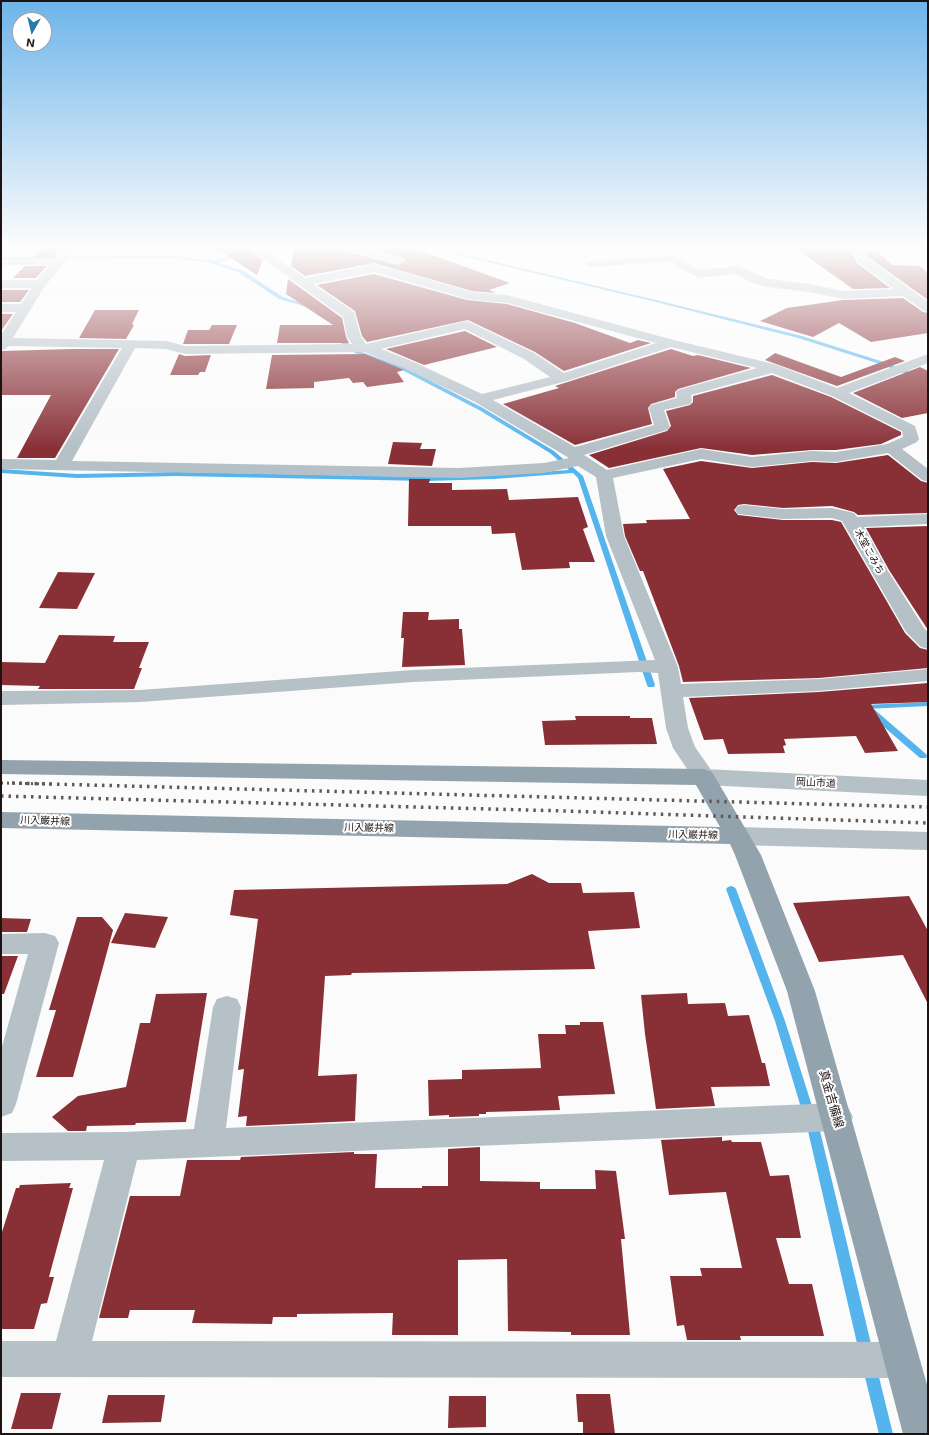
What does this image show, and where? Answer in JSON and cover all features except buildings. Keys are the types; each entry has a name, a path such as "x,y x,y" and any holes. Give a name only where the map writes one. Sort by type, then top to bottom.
{"main road":[{"path":"1,767 704,777"},
{"name":"真金吉備線","path":"704,777 748,855 801,991 816,1118 892,1360 922,1434"},
{"name":"川入巌井線","path":"1,820 737,836"}],"street":[{"path":"4,339 21,315"},
{"path":"349,315 354,337 364,348 408,365 480,399 577,457 604,475 701,454 752,462 812,456 836,458 891,448 928,432"},
{"path":"566,315 771,368 837,393 910,429 911,439"},
{"path":"4,339 167,346 185,350 333,349 364,348 467,325 529,356 562,378"},
{"path":"480,399 562,378 670,343"},
{"path":"61,465 131,344"},
{"path":"837,393 928,358"},
{"path":"1,464 416,473 459,473 544,468 662,427 656,408 685,401 683,393 771,368"},
{"path":"900,369 922,375"},
{"path":"891,448 928,477"},
{"path":"604,475 615,536 655,667 671,691 676,728 684,748 704,777"},
{"path":"744,510 783,514 832,513 848,517 853,522"},
{"name":"木堂こみち","path":"928,519 853,522 879,571 913,626 928,643"},
{"path":"1,698 140,696 413,676 655,667"},
{"path":"671,691 833,683 928,675"},
{"name":"岡山市道","path":"704,777 928,788"},
{"path":"737,836 928,841"},
{"path":"1,944 45,944 1,1100"},
{"path":"208,1142 227,1007"},
{"path":"1,1147 124,1146 816,1118"},
{"path":"69,1359 124,1146"},
{"path":"1,1359 892,1360"},
{"path":"922,1434 928,1434"}],"waterway":[{"path":"712,315 800,337 885,364 928,381"},
{"path":"340,335 340,340 357,352 404,369 481,409 552,452 581,477 651,685"},
{"path":"1,471 77,476 177,474 427,479 494,477 574,471"},
{"path":"865,707 928,704"},
{"path":"872,712 923,756"},
{"path":"731,889 780,1021 814,1131 866,1352"},
{"path":"870,1369 886,1434"}],"railway":[{"path":"1,783 47,784"},
{"path":"12,783 47,784"},
{"path":"47,784 928,807"},
{"path":"1,796 565,811 928,823"}]}
